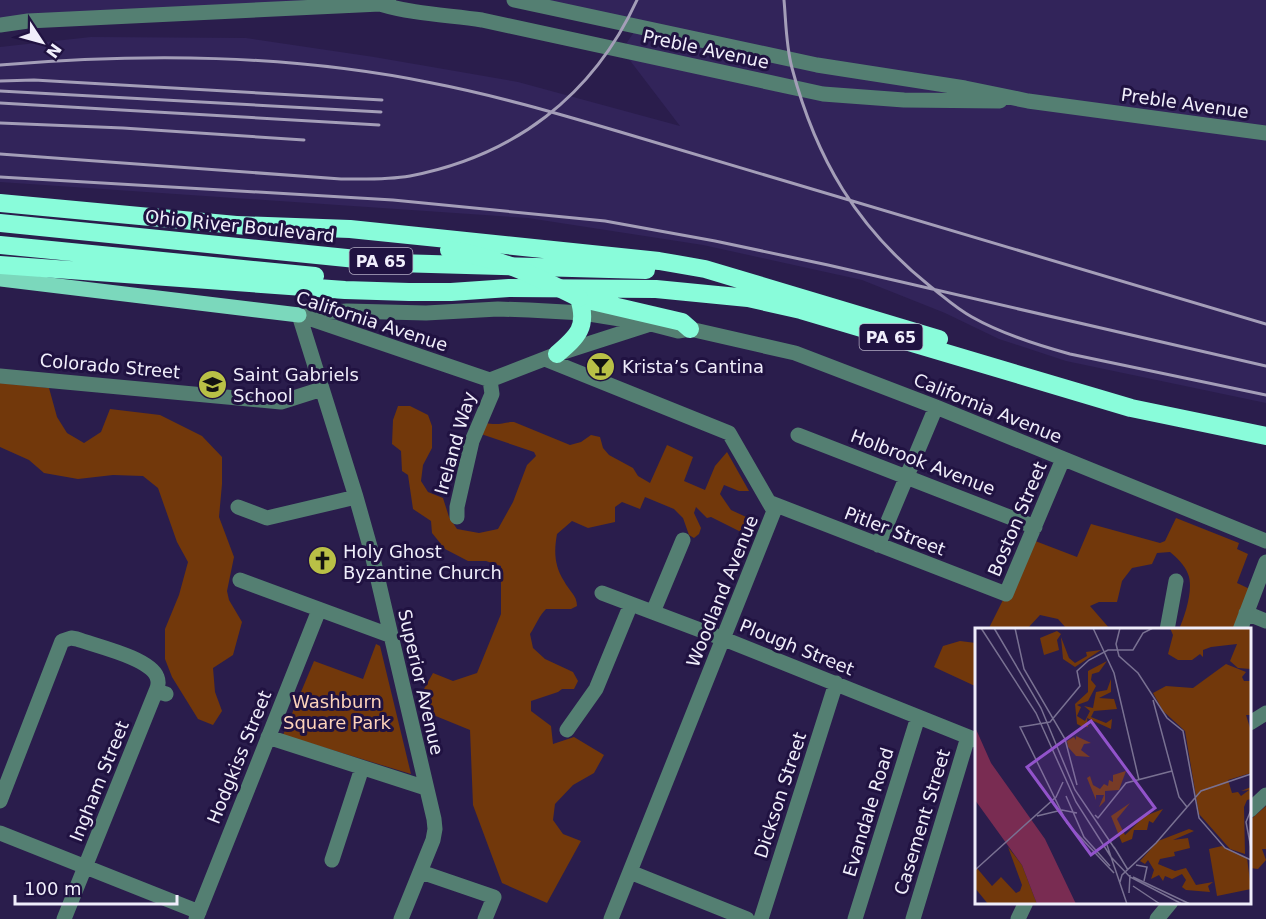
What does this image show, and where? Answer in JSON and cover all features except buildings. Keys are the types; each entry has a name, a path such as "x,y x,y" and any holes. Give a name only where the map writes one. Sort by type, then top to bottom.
{"highway":[{"path":"0,204 237,225 479,255 504,262 583,304 682,322 690,329"},
{"name":"Ohio River Boulevard","path":"0,223 396,262 631,269 708,277 763,287"},
{"path":"237,225 350,229 611,255 705,268 763,287"},
{"name":"PA 65","path":"0,245 391,284 656,289 748,298 833,319 1131,408 1266,436"},
{"path":"0,265 345,290 441,292 509,288"},
{"name":"PA 65","path":"763,287 818,301 1100,387 1266,424"},
{"path":"551,357 573,340 580,330 583,304"}],"main road":[{"name":"California Avenue","path":"0,279 299,315"}],"street":[{"name":"Preble Avenue","path":"514,0 825,66 965,88 1028,101 1266,133"},
{"name":"Preble Avenue","path":"0,24 385,1 403,11 482,20 823,94 904,100 1028,101"},
{"path":"600,46 606,18"},
{"path":"695,66 700,39"},
{"path":"823,94 825,66"},
{"name":"California Avenue","path":"299,315 347,311 426,313 583,304 678,331 690,329 795,353 936,407 1266,541"},
{"name":"California Avenue","path":"299,315 490,380"},
{"name":"Superior Avenue","path":"299,315 356,497 435,829 421,872 401,919"},
{"path":"490,380 651,324"},
{"path":"314,362 318,339 329,325"},
{"name":"Woodland Avenue","path":"551,357 729,433 774,511 610,919"},
{"name":"Colorado Street","path":"0,376 281,402 322,389"},
{"name":"Ireland Way","path":"457,517 457,507 472,441 492,394 490,380"},
{"path":"878,545 936,407"},
{"name":"Holbrook Avenue","path":"798,435 1035,527"},
{"name":"Boston Street","path":"1006,594 1063,459"},
{"path":"238,507 267,518 356,497"},
{"name":"Pitler Street","path":"771,503 1006,594"},
{"path":"653,612 683,540"},
{"path":"1241,628 1266,562"},
{"path":"240,580 389,635"},
{"path":"1167,628 1176,581"},
{"name":"Plough Street","path":"602,593 836,683 972,739"},
{"path":"567,730 596,689 631,604"},
{"name":"Hodgkiss Street","path":"197,916 319,610"},
{"path":"1246,613 1266,621"},
{"name":"Ingham Street","path":"0,801 62,641 77,639 142,663 154,672 161,693 64,919"},
{"name":"Dickson Street","path":"761,919 836,683"},
{"path":"1251,722 1266,713"},
{"name":"Evandale Road","path":"855,919 918,717"},
{"path":"268,737 426,788"},
{"name":"Casement Street","path":"913,919 972,739"},
{"path":"332,860 362,768"},
{"path":"1251,809 1266,795"},
{"path":"0,833 86,867 197,916"},
{"path":"421,872 494,897 485,919"},
{"path":"630,872 747,919"},
{"path":"1018,919 1026,904"},
{"path":"1157,919 1170,904"}],"shaded area":[{"path":"0,0 394,0 0,25"},
{"path":"514,0 1266,0 1266,403 1066,361 999,339 945,313 862,280 703,245 528,218 0,182 0,47 91,37 246,38 374,57 518,82 680,126 622,50 638,26"}],"green space":[{"path":"0,383 49,388 57,417 67,433 84,443 101,432 110,409 160,415 202,436 222,457 219,517 234,557 227,591 229,600 242,622 233,655 213,668 215,692 222,711 213,725 198,719 172,677 165,659 165,629 179,595 188,562 177,542 158,488 143,476 113,475 78,479 44,473 29,460 0,447"},
{"path":"398,406 410,406 428,415 432,426 432,448 423,465 421,481 428,492 443,498 449,517 457,529 479,533 498,529 513,502 527,465 536,456 534,452 481,434 485,423 514,422 570,445 581,442 591,435 600,437 603,448 609,455 633,468 638,476 650,483 667,445 693,457 684,481 705,490 715,466 727,452 749,491 739,491 724,485 720,494 731,510 757,522 751,537 711,517 707,518 696,507 694,513 701,528 699,534 694,538 689,535 683,518 674,509 645,497 640,509 622,502 615,507 615,522 588,528 572,521 557,534 555,552 557,564 576,599 577,606 571,609 546,609 530,634 533,648 545,659 573,672 578,681 574,689 562,689 531,701 531,711 551,726 553,744 574,737 604,755 594,773 573,785 555,804 553,820 563,834 581,841 547,903 502,883 473,805 470,730 421,710 424,689 433,673 453,681 477,673 501,614 501,566 486,561 468,561 445,549 432,533 431,521 413,509 408,475 402,471 401,451 392,444 393,420"},
{"path":"1176,518 1239,543 1237,549 1248,554 1237,583 1254,591 1240,628 1179,628 1188,602 1190,580 1185,567 1170,552 1157,553 1152,564 1132,568 1122,581 1117,602 1099,602 1090,606 1109,628 1066,628 1058,619 1040,615 1028,628 989,628 1030,539 1077,557 1091,524 1160,543 1165,541"},
{"path":"960,641 975,643 975,686 934,667 943,646"},
{"name":"Washburn Square Park","path":"376,644 380,646 411,774 283,735 314,661 363,679"},
{"path":"1266,806 1266,849 1262,849 1266,860 1258,869 1251,868 1251,819"}],"railway":[{"path":"0,154 341,179 384,179 410,176 448,167 483,154 516,137 573,93 598,65 619,34 637,0"},
{"path":"784,0 787,43 792,68 813,132 827,162 843,190 881,241 931,287 972,317 995,329 1032,343 1070,354 1266,395"},
{"path":"0,65 162,58 270,61 378,73 432,83 571,118 1266,324"},
{"path":"0,81 34,80 382,100"},
{"path":"0,91 381,112"},
{"path":"0,103 379,125"},
{"path":"0,123 123,128 304,140"},
{"path":"0,177 393,200 605,221 828,265 1266,366"}],"place":[{"name":"Krista’s Cantina","path":"601,366"},
{"name":"Saint Gabriels School","path":"212,384"},
{"name":"Holy Ghost Byzantine Church","path":"322,561"}]}
